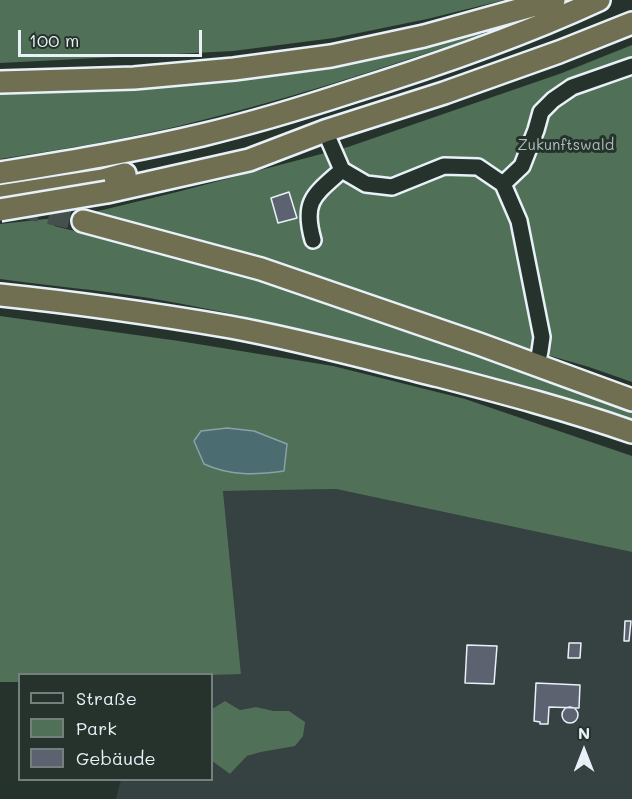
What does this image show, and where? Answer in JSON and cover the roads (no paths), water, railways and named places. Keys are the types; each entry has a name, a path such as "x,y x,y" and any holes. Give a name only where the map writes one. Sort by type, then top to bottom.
{"highway":[{"path":"0,82 134,78 234,69 332,56 424,36 554,0"},
{"path":"0,173 95,157 202,135 315,103 407,75 548,23 599,0"},
{"path":"0,210 105,186 249,160 325,131 444,93 559,52 632,23"},
{"path":"0,196 105,186"},
{"path":"83,221 261,269 632,400"},
{"path":"0,295 132,312 243,330 340,351 530,400 632,432"}],"lane":[{"path":"503,184 522,166 541,112 553,100 572,87 632,66"},
{"path":"325,131 342,171 366,184 392,187 444,166 478,167 503,184 519,220 542,337 537,365"},
{"path":"313,240 308,223 309,206 318,191 342,171"}],"water":[{"path":"227,428 254,431 287,444 284,471 243,474 224,471 204,464 194,441 201,431"}],"tunnel":[{"path":"19,207 83,221"}],"park label":[{"name":"Zukunftswald","path":"566,145"}]}
